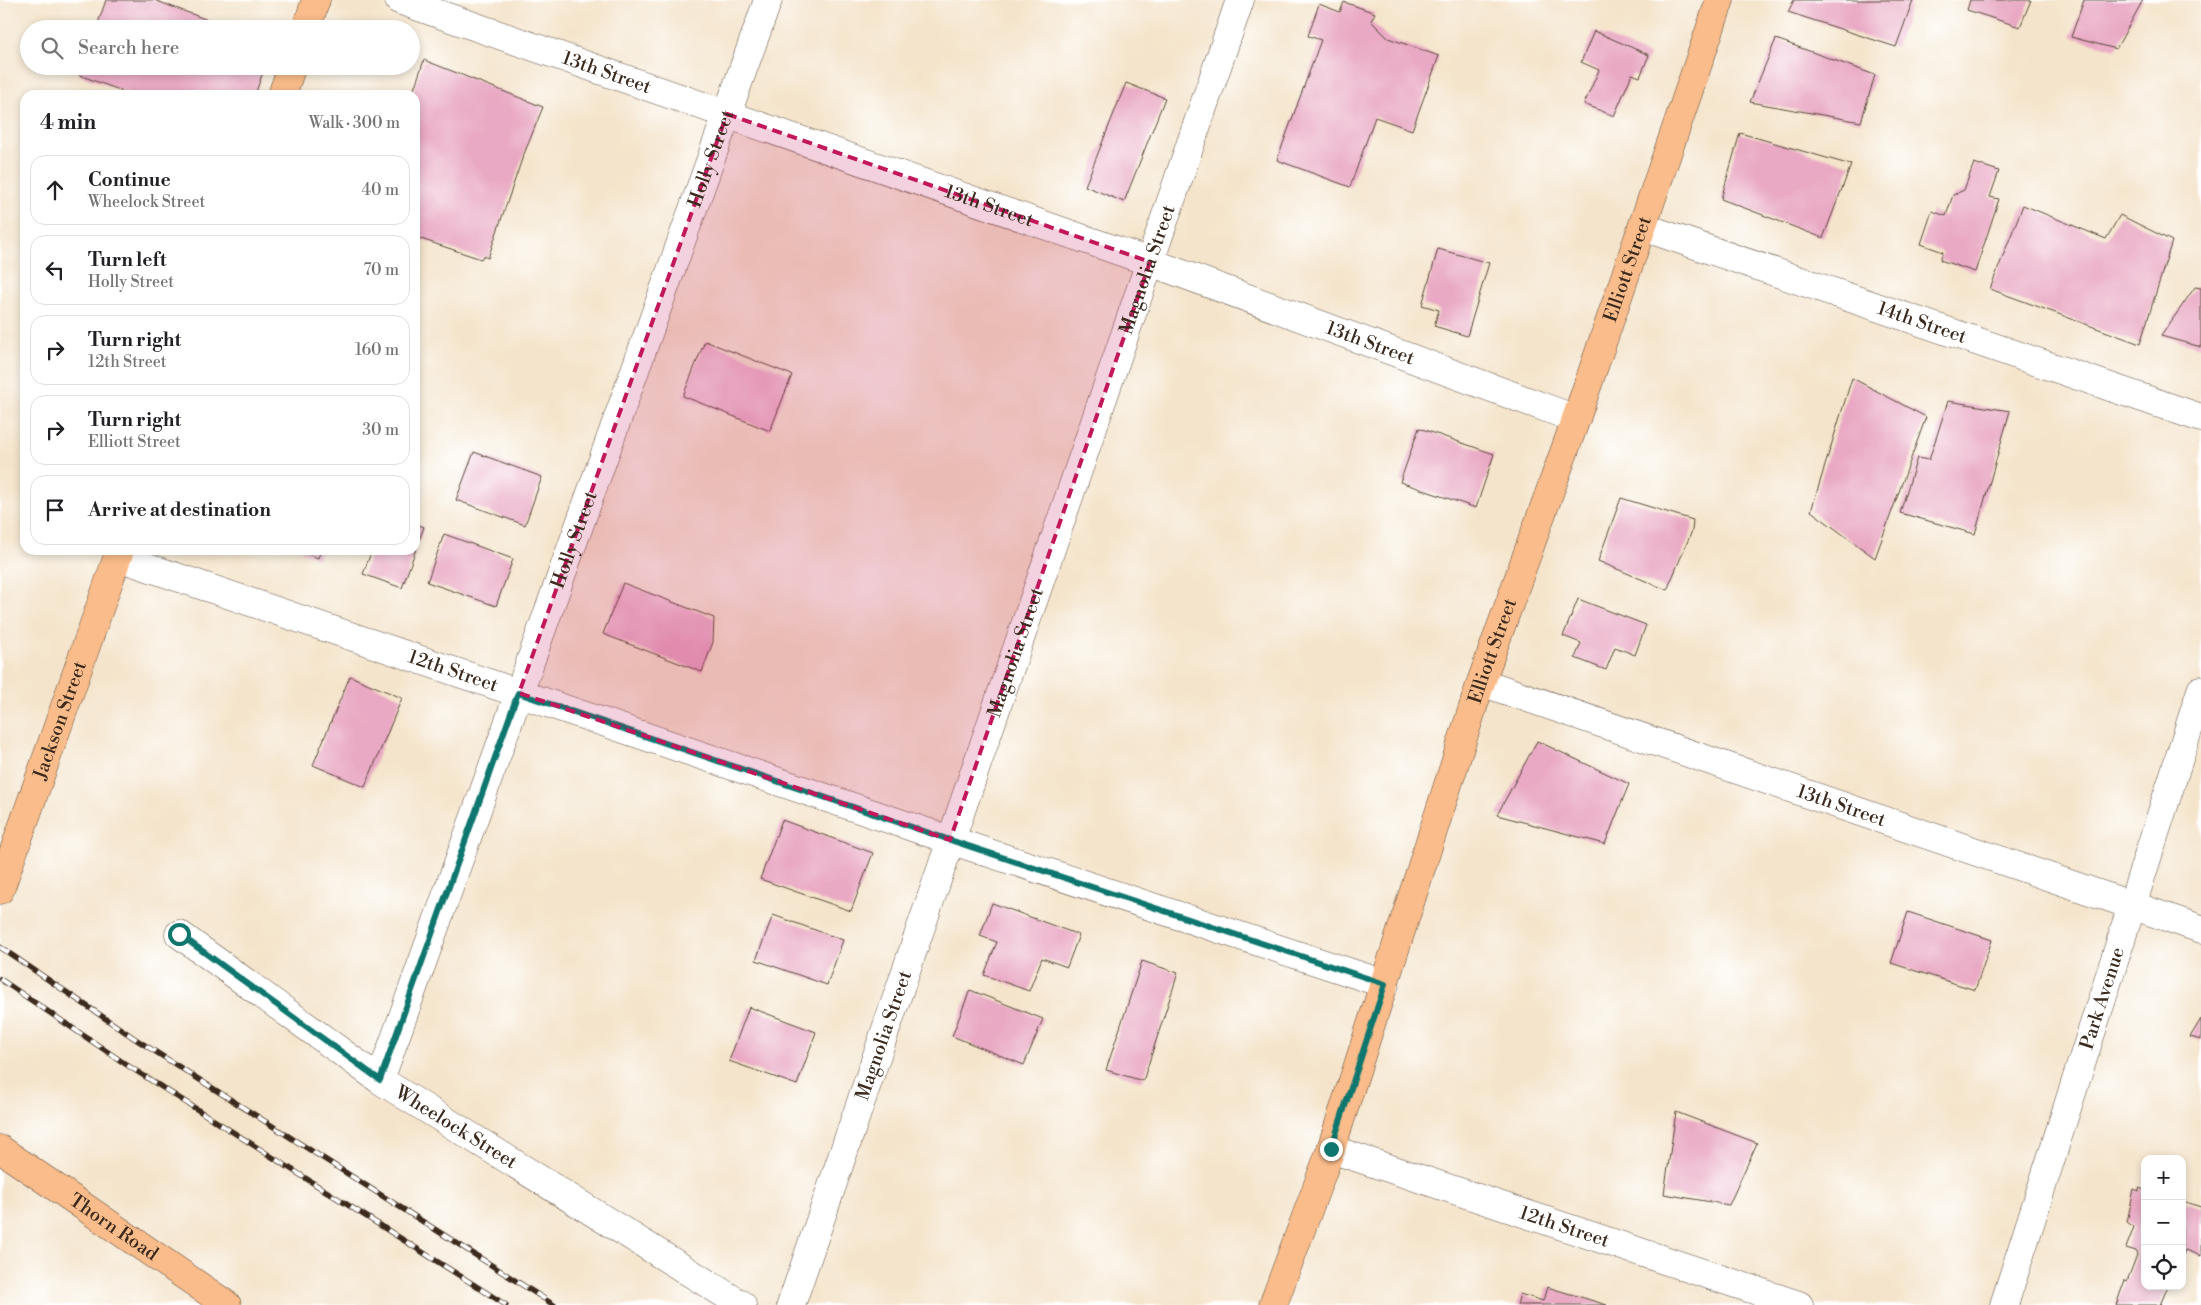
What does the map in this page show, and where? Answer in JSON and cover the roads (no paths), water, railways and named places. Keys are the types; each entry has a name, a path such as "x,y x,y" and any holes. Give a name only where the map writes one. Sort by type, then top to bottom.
{"main road":[{"path":"309,20 316,0"},
{"name":"Elliott Street","path":"1274,1305 1331,1149 1481,682 1576,420 1720,0"},
{"path":"284,90 289,75"},
{"name":"Jackson Street","path":"0,890 118,555"},
{"name":"Thorn Road","path":"0,1149 227,1305"}],"street":[{"name":"13th Street","path":"399,0 1150,262 1576,420"},
{"name":"Holly Street","path":"380,1080 768,0"},
{"name":"Magnolia Street","path":"791,1305 1240,0"},
{"name":"14th Street","path":"1643,227 2201,418"},
{"name":"12th Street","path":"125,555 518,693 950,840 1385,984"},
{"name":"13th Street","path":"1481,682 2201,929"},
{"name":"Park Avenue","path":"2004,1305 2201,690"},
{"name":"Wheelock Street","path":"179,934 380,1080 742,1305"},
{"name":"12th Street","path":"1331,1149 1799,1305"}],"railway":[{"path":"0,947 137,1040 554,1305"},
{"path":"0,979 130,1067 506,1305"}]}
